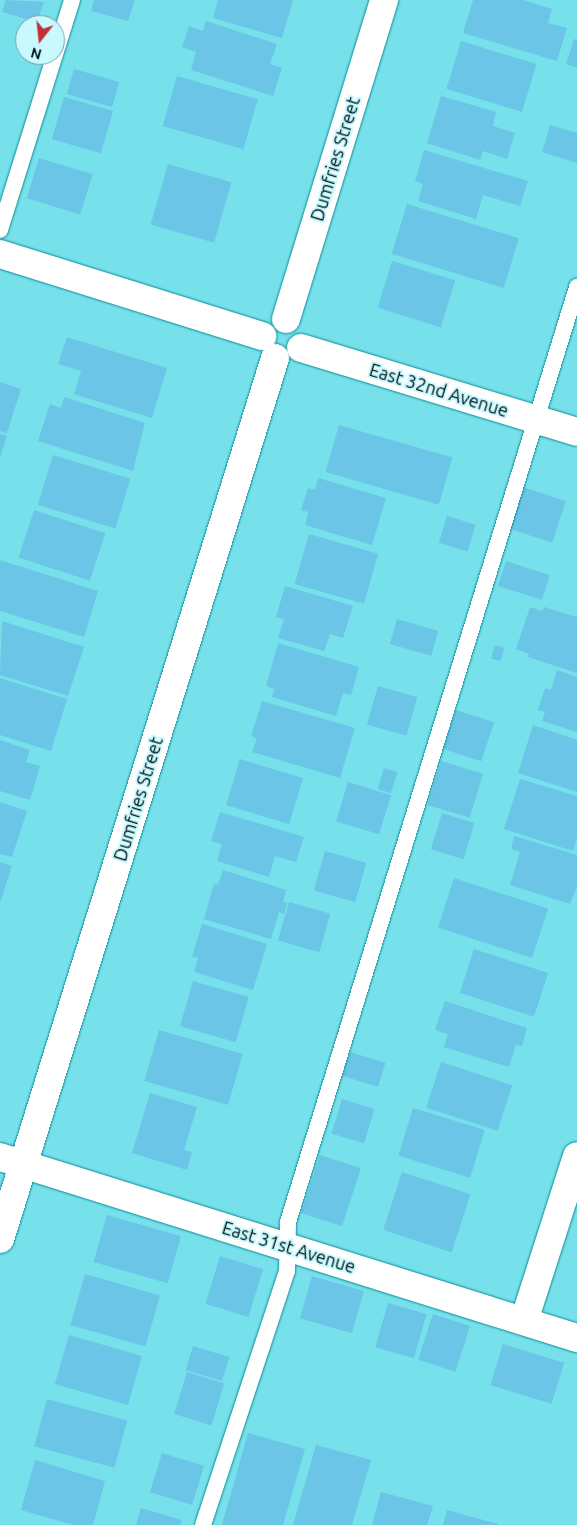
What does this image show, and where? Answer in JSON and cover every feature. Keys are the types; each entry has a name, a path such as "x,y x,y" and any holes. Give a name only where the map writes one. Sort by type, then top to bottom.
{"street":[{"name":"Dumfries Street","path":"286,319 384,0"},
{"path":"0,254 269,347 287,359 301,348 300,330 286,319 268,324 269,347"},
{"name":"Dumfries Street","path":"0,1239 12,1161 269,347"},
{"name":"East 32nd Avenue","path":"301,348 577,432"},
{"path":"524,1321 577,1156"},
{"name":"East 31st Avenue","path":"12,1161 577,1338"}],"lane":[{"path":"0,230 72,0"},
{"path":"203,1525 287,1270 288,1222 577,286"}],"building":[{"path":"6,0 44,2 39,15 15,16 2,12"},
{"path":"94,0 135,0 128,21 91,11"},
{"path":"218,0 293,0 282,38 213,18"},
{"path":"473,0 523,0 552,9 548,23 567,28 557,61 463,33"},
{"path":"206,21 277,44 270,64 282,68 273,96 191,70 196,52 182,47 189,26 203,31"},
{"path":"574,39 577,40 577,68 566,64"},
{"path":"461,41 537,64 522,112 446,89"},
{"path":"74,69 119,82 112,107 67,94"},
{"path":"177,76 258,99 243,149 163,126"},
{"path":"441,96 496,112 493,126 515,133 507,159 483,151 480,160 427,143"},
{"path":"64,97 113,111 101,153 52,139"},
{"path":"550,125 577,133 577,163 542,152"},
{"path":"424,150 528,181 520,206 483,195 476,219 418,201 423,184 415,181"},
{"path":"39,158 93,174 80,215 27,198"},
{"path":"168,164 231,182 214,243 151,225"},
{"path":"407,204 519,238 504,288 392,254"},
{"path":"392,261 455,280 441,327 378,308"},
{"path":"67,337 167,368 152,418 74,394 81,371 58,364"},
{"path":"0,382 21,389 7,433 0,431"},
{"path":"64,397 145,423 133,471 38,441 50,404 61,408"},
{"path":"339,425 452,458 439,505 325,472"},
{"path":"0,434 7,436 0,457"},
{"path":"53,455 130,479 115,528 38,505"},
{"path":"318,478 386,498 372,545 305,525 308,512 301,510 308,488 315,490"},
{"path":"523,487 566,501 552,543 509,529"},
{"path":"34,510 105,533 90,581 19,558"},
{"path":"447,516 476,525 468,552 439,543"},
{"path":"309,534 378,554 364,604 295,584"},
{"path":"0,560 98,591 84,637 0,611"},
{"path":"506,561 550,575 542,600 498,586"},
{"path":"285,586 353,606 343,638 330,634 324,651 278,638 284,619 276,617"},
{"path":"530,607 542,611 544,607 577,617 577,673 528,657 529,654 516,649"},
{"path":"397,619 438,631 431,656 390,644"},
{"path":"2,621 84,647 68,696 0,675"},
{"path":"278,643 359,667 351,695 343,693 336,716 272,697 274,689 266,686"},
{"path":"495,645 505,648 500,661 491,658"},
{"path":"557,670 577,677 577,732 542,721 545,712 538,710 545,688 551,690"},
{"path":"0,678 67,699 51,751 0,735"},
{"path":"378,686 417,697 406,736 367,724"},
{"path":"262,701 355,728 340,778 252,752 257,738 251,736"},
{"path":"456,710 494,722 481,761 443,749"},
{"path":"533,725 577,740 577,792 518,773"},
{"path":"0,740 30,750 26,762 40,766 30,800 0,791"},
{"path":"240,759 303,778 289,824 226,805"},
{"path":"441,761 483,774 470,818 428,805"},
{"path":"384,768 397,772 391,793 378,789"},
{"path":"520,779 577,796 577,838 573,851 504,829"},
{"path":"348,782 391,795 379,834 336,821"},
{"path":"0,802 27,811 12,857 0,854"},
{"path":"220,812 304,837 296,862 275,856 269,877 217,861 222,844 211,841"},
{"path":"442,813 475,823 463,859 431,849"},
{"path":"514,836 577,855 577,886 570,904 510,885 520,852 511,849"},
{"path":"325,851 366,863 355,902 314,890"},
{"path":"0,862 12,866 0,903"},
{"path":"223,870 286,890 283,902 287,903 284,914 279,912 271,939 204,919 214,884 218,885"},
{"path":"454,878 548,909 532,958 438,927"},
{"path":"289,902 330,914 319,952 278,940"},
{"path":"202,924 267,944 253,990 194,972 198,958 192,957"},
{"path":"474,949 548,973 534,1017 460,993"},
{"path":"193,981 249,997 236,1042 180,1026"},
{"path":"445,1001 527,1028 522,1046 516,1045 509,1067 444,1047 448,1034 435,1030"},
{"path":"159,1030 243,1054 228,1105 144,1081"},
{"path":"350,1052 385,1063 378,1087 343,1076"},
{"path":"441,1062 512,1085 497,1131 426,1108"},
{"path":"150,1093 197,1107 184,1150 192,1152 187,1170 132,1153"},
{"path":"342,1099 375,1109 364,1143 331,1133"},
{"path":"413,1108 485,1130 470,1178 398,1156"},
{"path":"320,1155 361,1168 342,1226 301,1213"},
{"path":"402,1172 470,1194 452,1252 383,1230"},
{"path":"107,1215 181,1236 168,1283 93,1262"},
{"path":"220,1256 263,1269 248,1317 205,1304"},
{"path":"85,1274 160,1295 145,1346 70,1325"},
{"path":"312,1276 364,1291 352,1333 300,1318"},
{"path":"388,1303 426,1314 414,1358 375,1347"},
{"path":"433,1314 470,1326 455,1372 418,1360"},
{"path":"69,1335 142,1356 128,1405 55,1384"},
{"path":"503,1344 564,1363 552,1404 490,1385"},
{"path":"193,1346 229,1357 222,1381 186,1370"},
{"path":"187,1372 224,1383 211,1425 174,1414"},
{"path":"47,1399 127,1420 114,1468 34,1446"},
{"path":"248,1433 305,1449 283,1525 222,1525"},
{"path":"316,1445 371,1460 352,1525 293,1525"},
{"path":"162,1453 204,1466 192,1505 150,1492"},
{"path":"35,1460 105,1481 93,1525 73,1525 21,1510"},
{"path":"381,1492 433,1506 427,1525 372,1525"},
{"path":"141,1508 182,1520 180,1525 136,1525"},
{"path":"447,1510 498,1524 498,1525 443,1525"}]}
